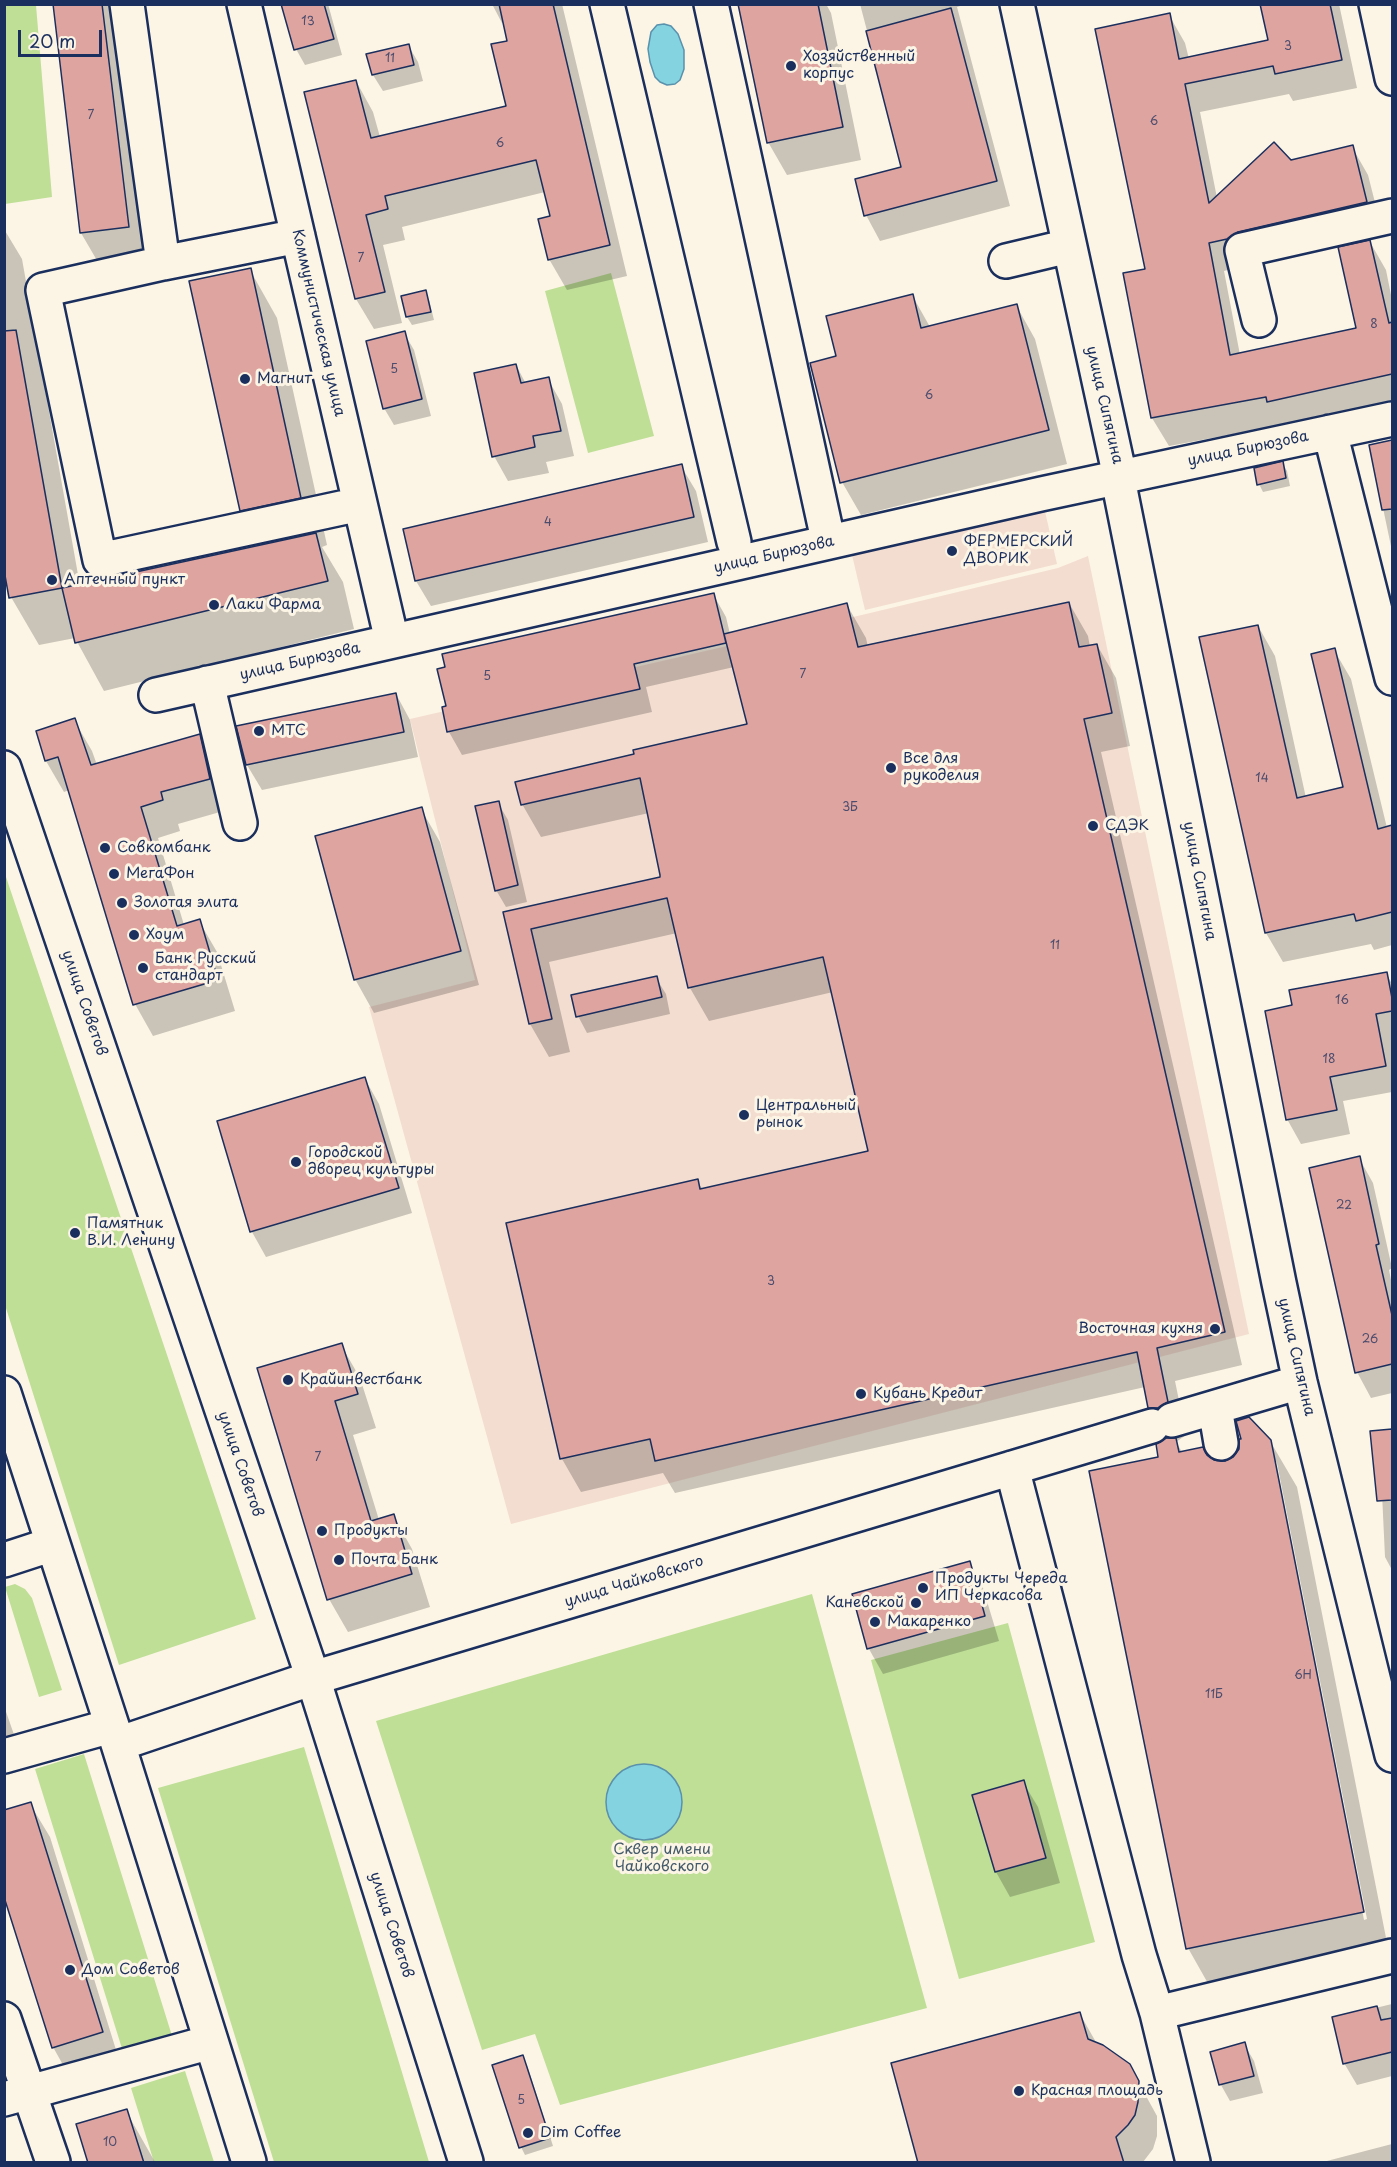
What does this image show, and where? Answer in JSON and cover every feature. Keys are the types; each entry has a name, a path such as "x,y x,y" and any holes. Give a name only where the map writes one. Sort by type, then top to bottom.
{"street":[{"path":"127,4 163,263"},
{"name":"Коммунистическая улица","path":"244,4 392,641"},
{"path":"607,4 734,542"},
{"path":"711,4 825,526"},
{"name":"улица Сипягина","path":"1017,4 1120,477 1126,518 1300,1382 1392,1755"},
{"path":"1376,4 1392,78"},
{"path":"1259,320 1242,250 1392,216"},
{"path":"298,236 43,290 100,560 360,504"},
{"path":"1006,261 1069,246"},
{"name":"улица Бирюзова","path":"156,694 1120,477 1392,419"},
{"path":"1330,432 1392,678"},
{"path":"207,683 240,823"},
{"name":"улица Советов","path":"4,768 313,1678 466,2163"},
{"name":"улица Чайковского","path":"4,1756 115,1735 313,1678 1012,1468 1123,1450 1162,1423 1300,1382"},
{"path":"4,1393 115,1735 249,2163"},
{"path":"1215,1408 1221,1443"},
{"path":"1012,1468 1136,1943 1157,2013 1193,2163"},
{"path":"4,1560 53,1544"},
{"path":"1157,2013 1392,1956"},
{"path":"4,2019 17,2096 53,2163"},
{"path":"17,2096 211,2042"}],"shaded area":[{"name":"ФЕРМЕРСКИЙ ДВОРИК","path":"1041,494 1057,564 865,610 848,538"},
{"path":"1088,556 1249,1334 511,1524 369,1007 475,980 410,719 1058,568"}],"green space":[{"path":"4,5 36,5 52,197 5,204"},
{"path":"611,273 654,436 588,453 545,291"},
{"path":"4,871 256,1619 119,1665 5,1305"},
{"path":"15,1584 25,1589 32,1598 62,1690 39,1697 5,1587"},
{"name":"Сквер имени Чайковского","path":"812,1594 927,2008 560,2105 535,2034 482,2050 376,1721"},
{"path":"1008,1623 1095,1942 959,1979 871,1660"},
{"path":"304,1747 429,2162 274,2162 158,1788"},
{"path":"84,1754 173,2039 124,2055 35,1769"},
{"path":"185,2071 214,2162 154,2162 131,2088"}],"water":[{"path":"657,25 671,26 678,34 684,50 684,69 680,80 675,84 667,85 655,77 648,49 651,32"},
{"path":"637,1764 651,1764 665,1770 676,1781 682,1795 679,1817 671,1829 651,1840 637,1840 623,1834 612,1823 606,1809 606,1795 612,1781 623,1770"}],"building":[{"path":"53,4 102,4 129,227 80,233"},
{"path":"281,4 324,4 334,39 294,50"},
{"path":"499,4 553,4 610,245 548,260 538,219 550,216 536,160 385,196 388,209 366,215 385,292 355,299 304,92 356,80 371,138 506,106 491,44 507,41"},
{"name":"Хозяйственный корпус","path":"738,4 818,4 843,127 767,143"},
{"path":"1260,4 1330,4 1342,60 1275,74 1273,66 1185,84 1209,203 1274,142 1291,160 1353,145 1367,202 1238,232 1227,239 1209,243 1230,355 1356,328 1338,247 1370,240 1389,323 1392,322 1392,374 1267,402 1266,397 1151,418 1123,273 1145,269 1095,29 1170,13 1179,59 1268,40"},
{"path":"951,8 997,181 864,216 855,179 901,167 866,31"},
{"path":"409,44 414,65 372,75 366,54"},
{"path":"251,268 301,498 240,511 189,281"},
{"path":"426,290 431,312 406,317 401,296"},
{"path":"913,294 921,328 1017,304 1049,430 840,483 810,363 836,356 826,316"},
{"path":"16,330 62,588 9,598 4,570 4,331"},
{"path":"405,331 422,399 383,409 366,341"},
{"path":"516,364 521,383 549,377 561,431 533,436 535,447 492,457 474,373"},
{"path":"1392,440 1392,509 1382,510 1369,445"},
{"path":"1283,461 1286,478 1257,485 1254,468"},
{"path":"682,464 694,517 415,581 403,529"},
{"path":"316,533 328,581 75,643 62,588"},
{"path":"714,593 726,643 634,664 640,689 447,732 442,707 446,706 437,669 445,667 442,654"},
{"path":"1069,602 1079,647 1097,644 1112,713 1084,719 1225,1332 1157,1348 1168,1402 1158,1408 1148,1408 1137,1352 655,1461 650,1439 560,1459 506,1223 698,1179 700,1189 868,1151 823,957 688,988 667,898 531,929 552,1019 529,1024 503,912 660,877 660,875 640,778 521,805 515,782 634,754 633,750 747,724 724,634 847,603 858,647"},
{"path":"1258,625 1297,798 1343,787 1311,654 1335,648 1378,829 1392,825 1392,912 1356,921 1354,914 1265,933 1199,637"},
{"path":"396,693 404,732 246,765 236,726"},
{"path":"75,718 91,765 200,734 210,779 161,792 163,800 141,807 177,926 200,919 218,980 133,1005 58,757 45,761 36,731"},
{"path":"499,801 518,885 495,891 475,806"},
{"path":"422,807 461,951 354,980 315,836"},
{"path":"1387,972 1392,1011 1376,1014 1386,1066 1330,1077 1337,1110 1286,1120 1265,1011 1292,1005 1289,990"},
{"path":"657,976 662,997 576,1017 571,995"},
{"path":"365,1077 399,1188 250,1232 217,1121"},
{"path":"1360,1156 1379,1244 1376,1245 1392,1315 1392,1364 1355,1373 1309,1168"},
{"path":"342,1343 358,1394 335,1401 371,1521 394,1514 412,1574 327,1600 257,1368"},
{"path":"1249,1417 1271,1440 1364,1912 1186,1949 1089,1471 1158,1457 1156,1444 1166,1438 1176,1438 1179,1452 1203,1447 1207,1455 1214,1460 1225,1461 1233,1457 1239,1449 1239,1439 1241,1439 1236,1421"},
{"path":"1392,1429 1392,1500 1377,1501 1370,1431"},
{"path":"970,1561 985,1616 867,1649 852,1594"},
{"path":"1024,1780 1046,1858 995,1872 972,1795"},
{"path":"31,1802 103,2032 52,2048 4,1897 4,1810"},
{"path":"1377,2006 1381,2020 1392,2018 1392,2052 1343,2064 1332,2017"},
{"name":"Красная площадь","path":"1080,2012 1088,2039 1103,2045 1130,2064 1139,2081 1135,2115 1116,2137 1124,2163 918,2163 891,2063"},
{"path":"1245,2042 1254,2076 1219,2085 1210,2052"},
{"path":"523,2055 550,2138 519,2148 492,2065"},
{"path":"127,2109 144,2163 88,2163 76,2124"}],"place":[{"name":"Хозяйственный корпус","path":"791,66"},
{"name":"Магнит","path":"245,379"},
{"name":"ФЕРМЕРСКИЙ ДВОРИК","path":"952,551"},
{"name":"Аптечный пункт","path":"52,580"},
{"name":"Лаки Фарма","path":"214,605"},
{"name":"МТС","path":"259,731"},
{"name":"Все для рукоделия","path":"891,768"},
{"name":"СДЭК","path":"1093,826"},
{"name":"Совкомбанк","path":"105,848"},
{"name":"МегаФон","path":"114,874"},
{"name":"Золотая элита","path":"122,903"},
{"name":"Хоум","path":"134,935"},
{"name":"Банк Русский стандарт","path":"143,968"},
{"name":"Центральный рынок","path":"744,1115"},
{"name":"Городской дворец культуры","path":"296,1162"},
{"name":"Памятник В.И. Ленину","path":"75,1233"},
{"name":"Восточная кухня","path":"1215,1329"},
{"name":"Крайинвестбанк","path":"288,1380"},
{"name":"Кубань Кредит","path":"861,1394"},
{"name":"Продукты","path":"322,1531"},
{"name":"Почта Банк","path":"339,1560"},
{"name":"Продукты Череда ИП Черкасова","path":"923,1588"},
{"name":"Каневской","path":"916,1603"},
{"name":"Макаренко","path":"875,1622"},
{"name":"Дом Советов","path":"70,1970"},
{"name":"Красная площадь","path":"1019,2091"},
{"name":"Dim Coffee","path":"528,2133"}]}
